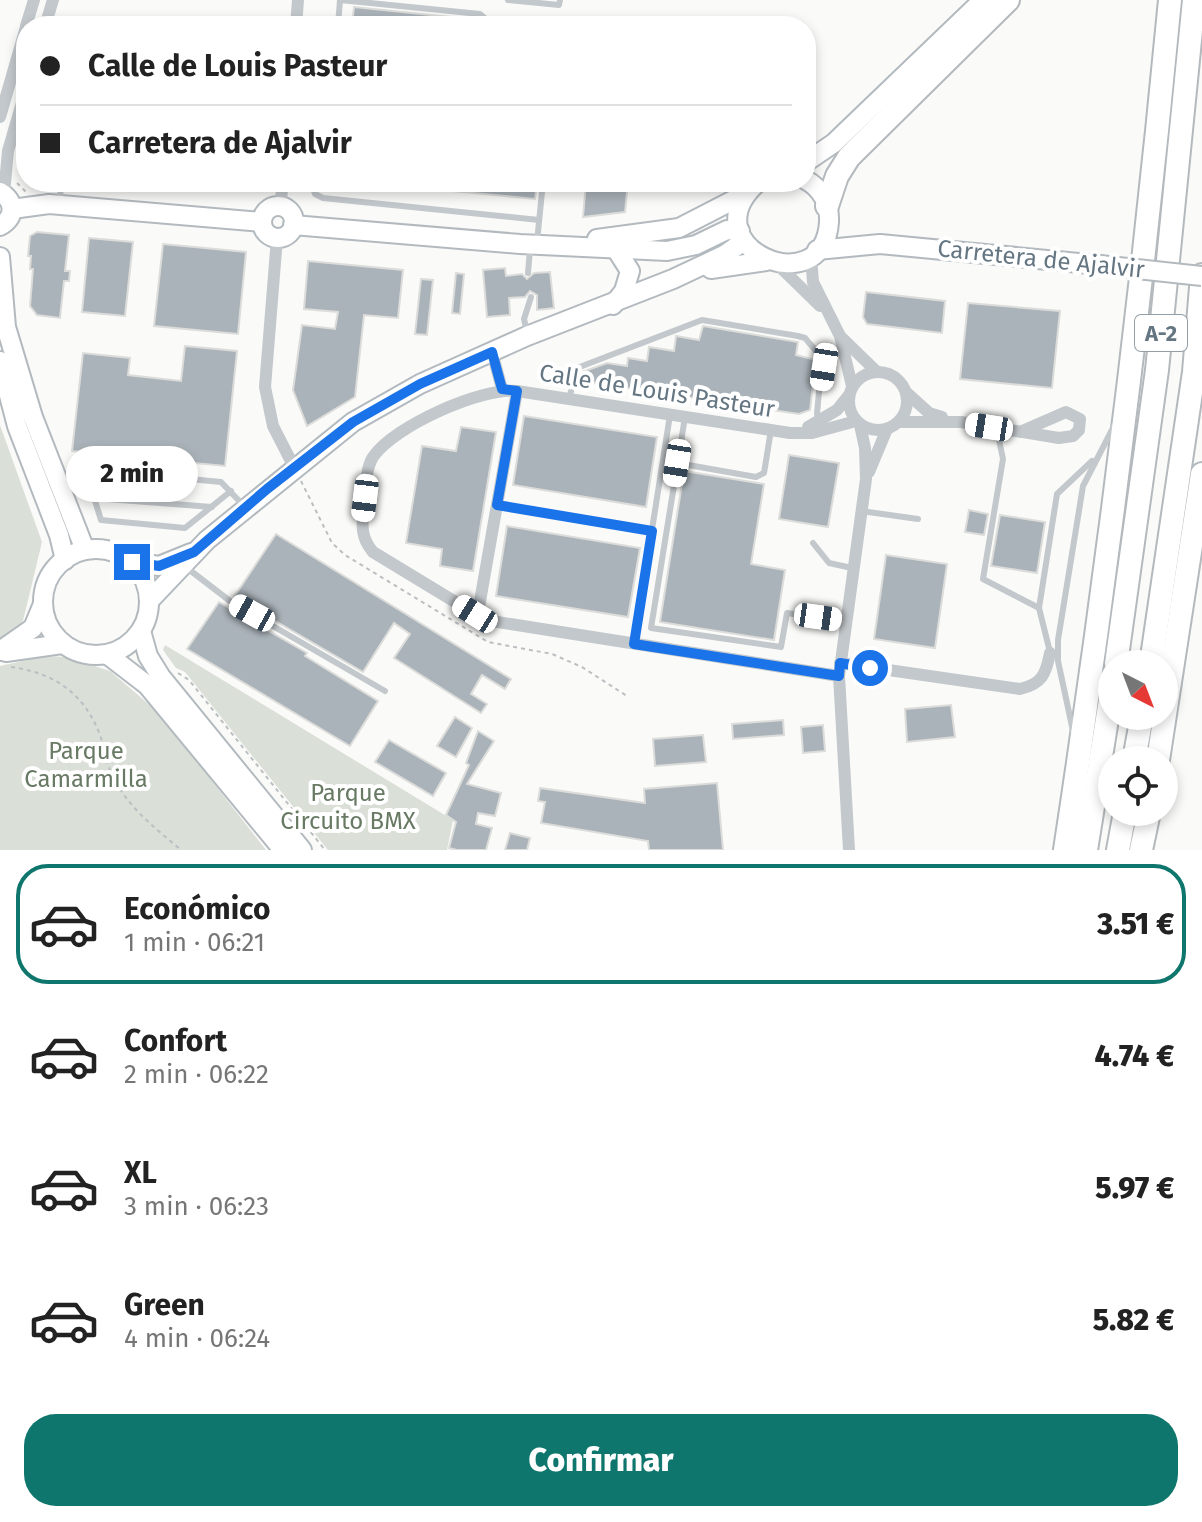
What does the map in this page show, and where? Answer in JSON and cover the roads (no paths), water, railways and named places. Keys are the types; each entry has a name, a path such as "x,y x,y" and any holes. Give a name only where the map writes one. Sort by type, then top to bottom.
{"highway":[{"path":"828,212 837,176 849,157 1008,0"},
{"path":"1154,0 1161,100"},
{"path":"1065,850 1105,593 1140,305 1170,0"},
{"name":"A-2","path":"1118,650 1157,370 1194,0"},
{"name":"A-2","path":"1153,650 1194,372 1202,276"},
{"path":"1160,746 1202,474"},
{"path":"1086,850 1105,730"},
{"path":"1118,850 1122,826"},
{"path":"1141,850 1147,826"},
{"path":"1150,826 1151,850"}],"street":[{"path":"816,155 834,143 983,0"},
{"path":"0,117 16,61"},
{"path":"1,231 9,219 15,193 8,151 16,123"},
{"path":"816,189 821,193 828,212 824,240 814,253 813,282 840,336 876,371 895,377 929,413 1020,432"},
{"path":"280,207 282,192"},
{"path":"539,245 679,228 743,192"},
{"path":"742,236 738,218 750,192"},
{"path":"15,193 60,205 262,222"},
{"path":"280,207 290,213 293,225 288,234 277,238 266,232 262,222 268,210 280,207"},
{"name":"Carretera de Ajalvir","path":"828,212 847,232 880,244"},
{"path":"293,225 539,245 667,251 696,245 727,230 742,236 828,315"},
{"path":"108,655 132,642 141,631 150,600 189,559 245,507 353,422 420,384 527,336 613,305 724,255 742,236"},
{"path":"277,238 265,387 273,426 295,469"},
{"name":"Carretera de Ajalvir","path":"771,262 800,261 814,253 880,244 1202,276"},
{"path":"613,305 624,291 630,271 616,249"},
{"path":"0,257 6,327 56,481 85,550"},
{"path":"673,279 731,264 771,262"},
{"path":"840,336 851,414 858,423 868,429 887,429 899,422 961,422"},
{"name":"Calle de Louis Pasteur","path":"492,352 502,389"},
{"path":"0,361 17,426 59,535 58,559 40,600 33,628 2,652"},
{"path":"850,390 867,373 876,371"},
{"name":"Calle de Louis Pasteur","path":"858,423 812,433 790,433 502,389 464,401 392,438 371,460 362,524 366,543 373,552 475,614 495,622 634,644 1020,689 1035,686 1046,674 1054,657"},
{"name":"Calle de Louis Pasteur","path":"790,433 820,422 850,390"},
{"name":"Calle de Louis Pasteur","path":"475,614 517,391"},
{"path":"899,422 907,404 907,393"},
{"path":"849,850 840,670 844,621 866,479 865,448 858,423"},
{"path":"866,479 887,429"},
{"path":"58,559 85,550 115,552 132,562 159,566 189,559"},
{"path":"132,562 145,579 150,600"},
{"path":"40,600 48,626 62,644 76,652 108,655 130,668 147,685 283,850"},
{"path":"141,631 148,656 161,677 302,850"},
{"path":"2,652 62,644"}],"lane":[{"path":"339,16 340,0 482,16"},
{"path":"508,0 559,5 560,0"},
{"path":"60,205 61,192"},
{"path":"314,192 323,198 539,220"},
{"path":"528,273 539,245 542,192"},
{"path":"527,336 524,319 531,297"},
{"path":"1054,657 1077,509 1083,486 1113,430 1140,305"},
{"path":"569,399 577,368 702,320 805,338 822,358 824,367 817,414 820,422"},
{"path":"634,644 670,415"},
{"path":"685,417 651,628 781,647 787,613 844,621"},
{"path":"989,427 999,440 1003,459 983,579 1039,608"},
{"path":"677,463 756,477 764,473 771,430"},
{"path":"1065,850 1074,733 1039,608 1057,494 1097,456"},
{"path":"56,481 86,472 221,482 245,507"},
{"path":"86,472 101,520 185,528 231,491"},
{"path":"94,498 212,507"},
{"path":"497,505 652,531"},
{"path":"861,511 918,519"},
{"path":"1185,598 1202,528"},
{"path":"813,543 829,563 852,568"},
{"path":"189,559 230,601 385,691"}],"park label":[{"name":"Parque Camarmilla","path":"86,765"},
{"name":"Parque Circuito BMX","path":"348,807"}]}
